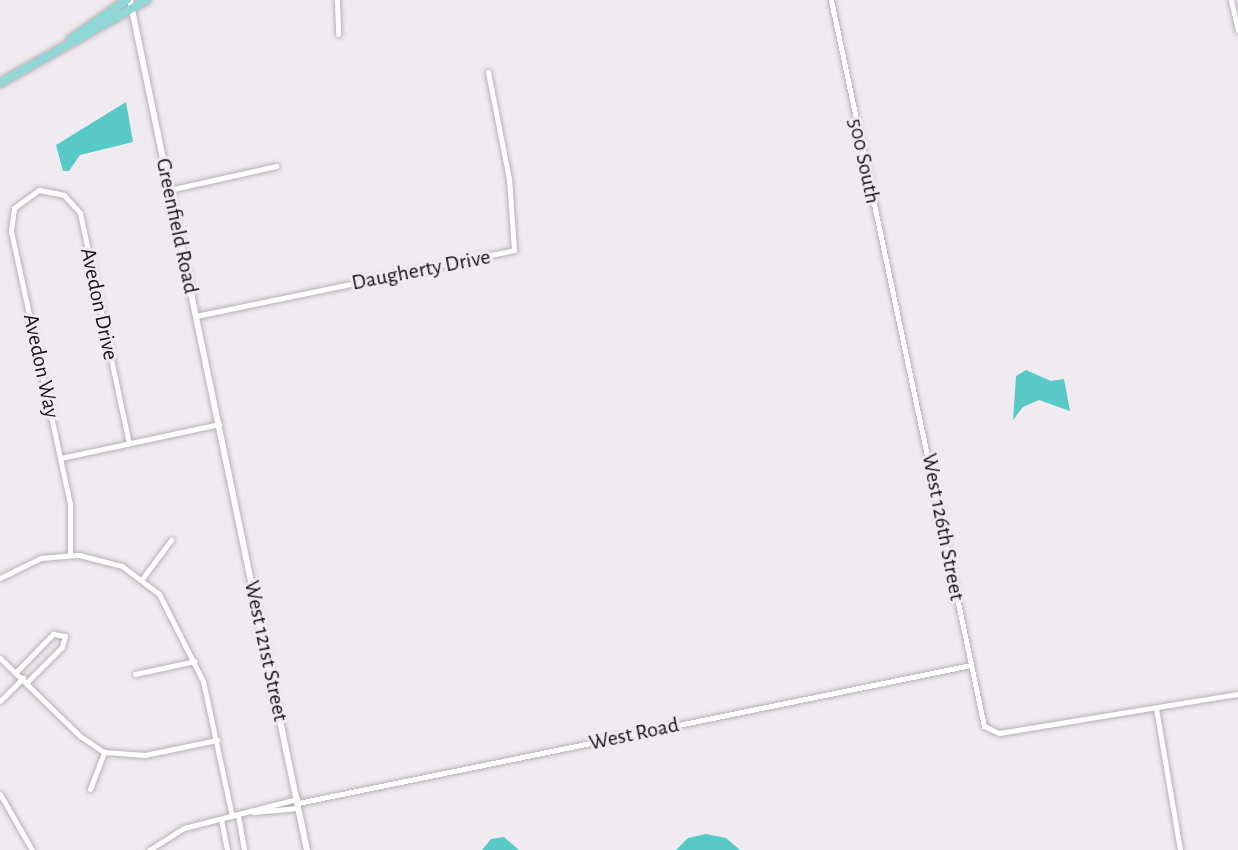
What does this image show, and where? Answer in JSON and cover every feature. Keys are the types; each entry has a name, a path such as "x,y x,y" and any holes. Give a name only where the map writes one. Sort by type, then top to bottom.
{"main road":[{"path":"0,83 70,40 78,29 129,3 147,0"}],"street":[{"path":"337,0 338,34"},
{"name":"500 South","path":"831,0 899,321"},
{"path":"1231,0 1238,30"},
{"name":"Greenfield Road","path":"129,3 225,451"},
{"name":"Daugherty Drive","path":"196,316 514,250 509,179 488,72"},
{"path":"169,190 276,166"},
{"name":"Avedon Drive","path":"39,190 64,195 80,213 129,443"},
{"name":"Avedon Way","path":"39,190 14,208 11,230 61,458 71,516 70,555"},
{"name":"West 126th Street","path":"899,321 971,665 989,731 1156,708"},
{"path":"61,458 219,424"},
{"name":"West 121st Street","path":"225,451 307,850"},
{"path":"142,579 171,540"},
{"path":"0,578 41,558 70,555 108,561 142,579 169,608 195,661 244,850"},
{"path":"0,701 62,647 65,636 53,634 17,671"},
{"path":"0,658 17,671 80,736 104,752 136,756 217,740"},
{"path":"135,674 195,661"},
{"name":"West Road","path":"149,850 184,828 221,819 971,665"},
{"path":"1180,850 1156,708 1238,694"},
{"path":"90,789 104,752"},
{"path":"0,794 32,850"},
{"path":"221,819 227,850"}],"water":[{"path":"126,102 133,142 80,155 69,171 63,171 56,145"},
{"path":"1026,370 1051,381 1064,379 1070,411 1039,400 1023,407 1013,420 1016,376"},
{"path":"706,834 726,838 740,850 676,850 688,838"},
{"path":"504,837 519,850 482,850 491,839"}]}
